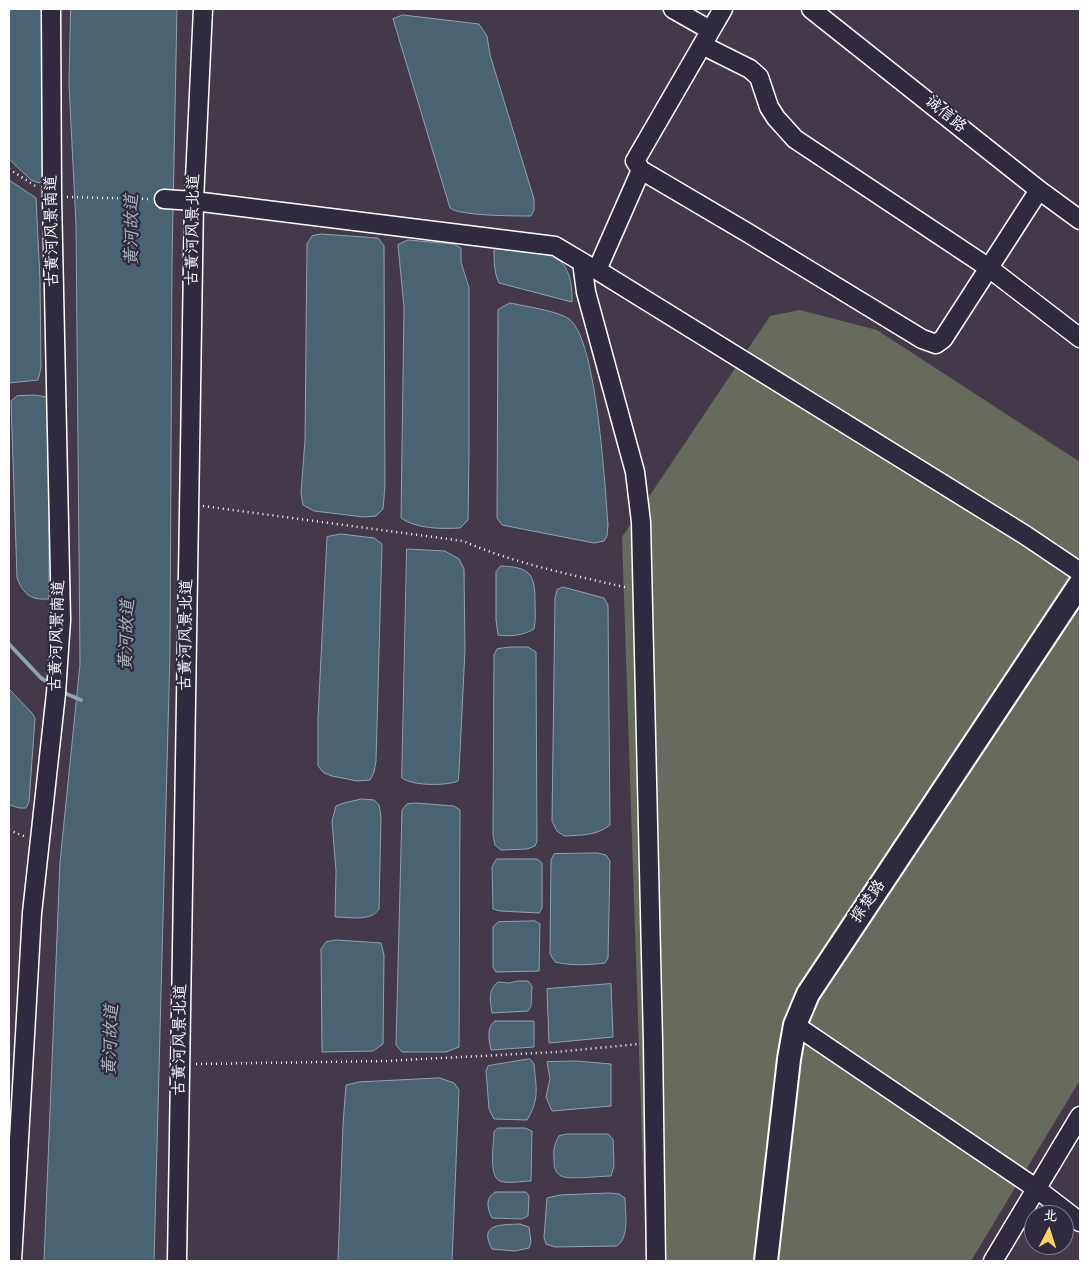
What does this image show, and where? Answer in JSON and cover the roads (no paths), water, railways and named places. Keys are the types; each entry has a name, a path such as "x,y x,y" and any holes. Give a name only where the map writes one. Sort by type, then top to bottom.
{"main road":[{"name":"探楚路","path":"766,1261 789,1059 796,1025 808,994 1080,584"}],"street":[{"name":"古黄河风景南道","path":"12,1261 32,913 57,688 61,620 52,197 51,9"},
{"name":"古黄河风景北道","path":"177,1261 194,201 203,9"},
{"path":"673,9 706,38 759,77 776,118 795,139 989,268 1080,338"},
{"path":"723,9 635,161 640,170 922,339 936,344 943,339 1039,190"},
{"name":"诚信路","path":"811,9 1039,190 1080,220"},
{"path":"640,170 590,266 586,292 634,472 641,522 656,1261"},
{"path":"164,199 194,201 555,246 1016,530 1080,572"},
{"path":"796,1025 1037,1189 1080,1222"},
{"path":"993,1261 1080,1116"}],"water":[{"path":"9,9 42,9 43,180 39,183 31,180 9,159"},
{"name":"黄河故道","path":"71,9 177,9 172,261 170,651 154,1261 44,1261 60,862 80,664 76,225 69,84"},
{"path":"403,15 479,24 487,36 490,55 534,199 534,210 531,216 465,213 450,208 393,19"},
{"path":"9,180 36,198 40,280 41,368 38,380 9,383"},
{"path":"321,234 378,238 384,246 385,486 383,509 376,516 364,517 314,511 303,505 301,493 305,440 307,244 312,236"},
{"path":"408,240 453,244 461,248 461,262 469,288 468,520 460,528 422,526 407,522 401,518 404,307 398,245"},
{"path":"499,246 541,251 561,261 567,271 571,284 572,302 499,283 495,271 494,250"},
{"path":"510,303 564,316 569,319 579,332 593,383 602,449 608,525 607,536 604,541 594,543 502,525 497,518 498,310"},
{"path":"35,395 46,397 49,403 49,599 37,599 28,595 22,589 17,578 11,401 17,396"},
{"path":"341,534 374,538 382,544 376,761 370,780 357,781 332,776 324,773 318,766 318,718 327,537"},
{"path":"407,549 445,551 459,559 464,569 465,650 459,772 458,781 453,783 421,784 402,778"},
{"path":"501,566 525,570 532,578 535,592 534,629 526,633 507,636 498,635 496,620 496,572"},
{"path":"563,587 604,598 608,605 610,825 594,833 564,836 557,831 552,821 555,598 557,590"},
{"path":"528,647 536,652 537,841 535,846 527,849 501,850 495,845 493,835 494,655 497,649"},
{"path":"9,689 35,718 29,802 26,808 9,805"},
{"path":"362,799 374,800 379,805 381,816 379,909 371,916 335,917 336,871 332,821 336,806"},
{"path":"407,804 454,806 460,810 459,1047 446,1052 402,1052 396,1045 402,810"},
{"path":"597,853 606,855 610,861 608,958 605,963 592,964 574,965 555,962 550,954 551,860 554,854"},
{"path":"497,859 537,859 542,863 542,908 539,913 493,909 492,867"},
{"path":"535,921 540,924 539,971 496,972 493,967 493,927 498,922"},
{"path":"337,940 381,943 384,955 383,1044 373,1051 322,1052 321,949 326,942"},
{"path":"528,981 532,986 531,1006 528,1011 492,1013 490,996 495,985 498,982 509,983"},
{"path":"611,984 613,1037 549,1043 547,989"},
{"path":"495,1021 534,1021 534,1047 491,1050 489,1030"},
{"path":"530,1059 534,1064 536,1093 534,1105 527,1120 494,1119 489,1109 486,1071 488,1066"},
{"path":"576,1061 611,1064 611,1106 552,1111 546,1097 550,1079 547,1062"},
{"path":"440,1078 454,1083 459,1090 452,1261 338,1261 346,1085 359,1082"},
{"path":"498,1128 525,1128 532,1131 531,1181 507,1182 496,1178 493,1166 493,1151 494,1132"},
{"path":"567,1134 608,1134 613,1139 614,1166 611,1176 571,1178 561,1176 554,1166 554,1152 559,1136"},
{"path":"496,1192 526,1192 529,1196 528,1216 522,1219 492,1218 488,1203 490,1196"},
{"path":"619,1194 625,1198 624,1236 617,1246 555,1247 546,1244 544,1237 547,1198 560,1195"},
{"path":"520,1224 529,1227 531,1242 529,1248 515,1251 492,1249 488,1241 490,1230 499,1225"}],"waterway":[{"path":"9,644 41,678 52,685"},
{"path":"62,692 81,700"}]}
